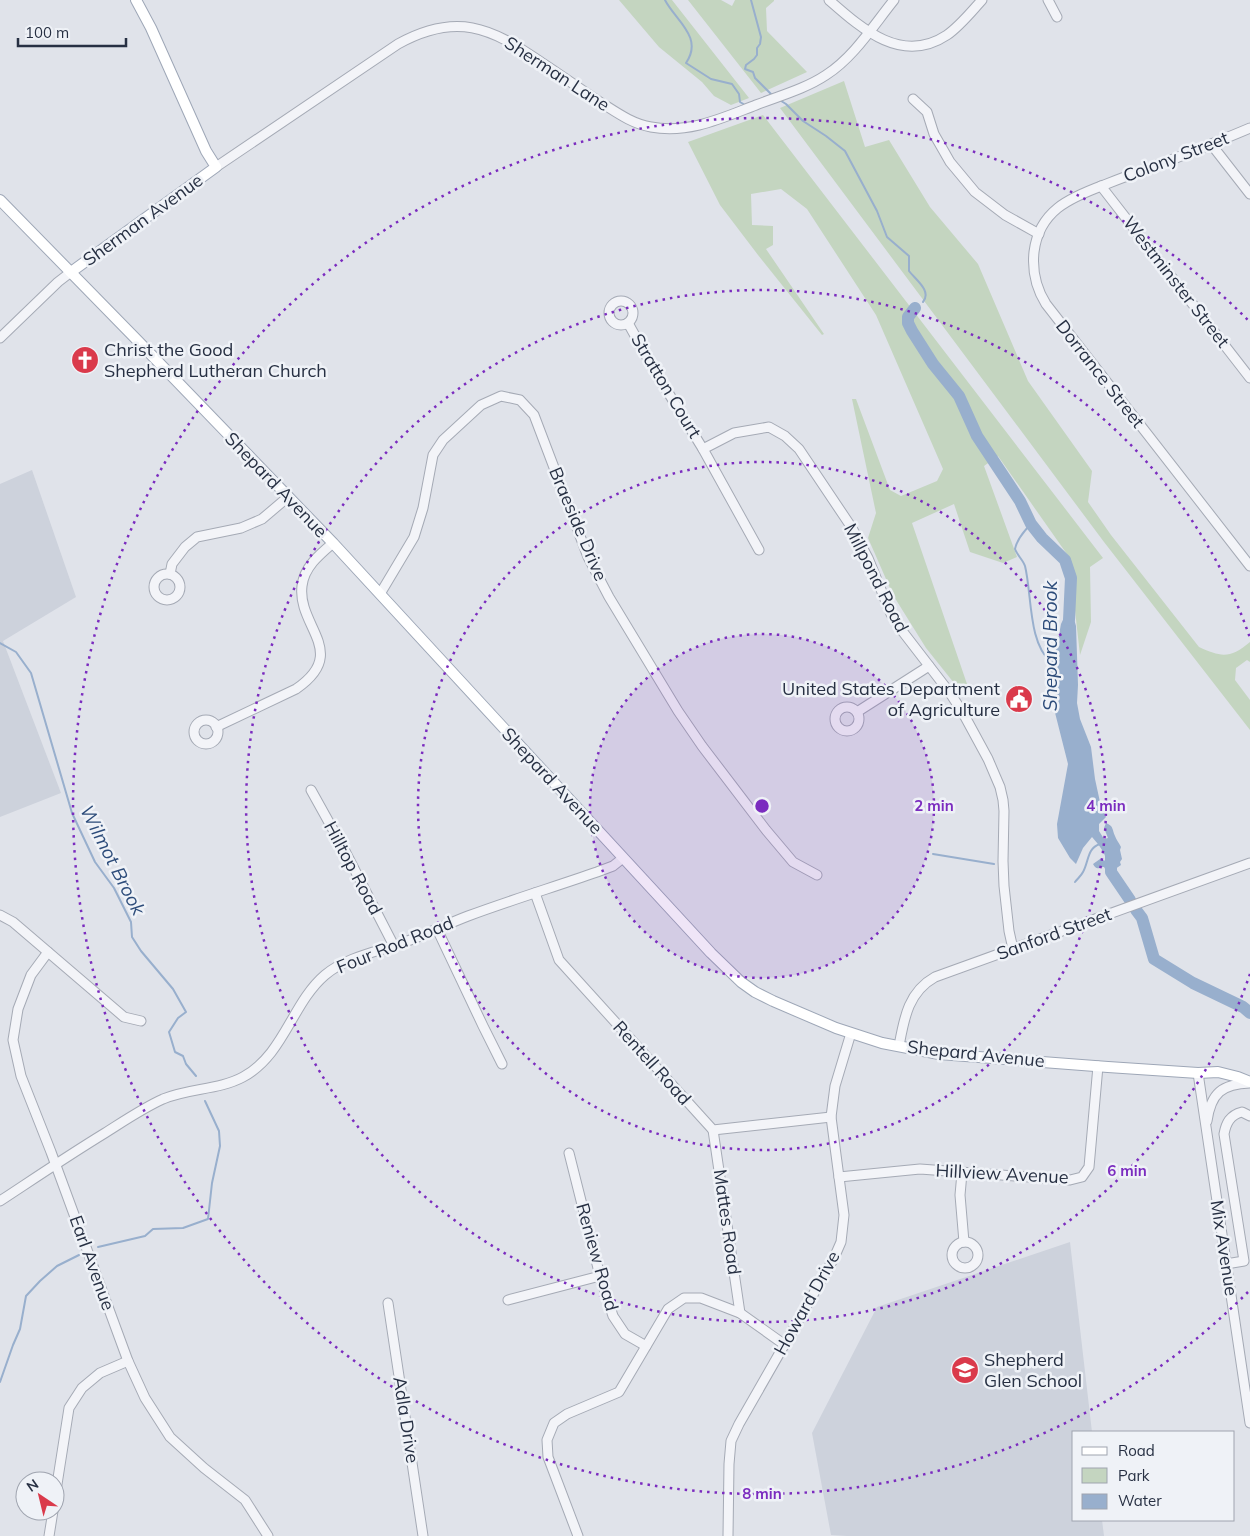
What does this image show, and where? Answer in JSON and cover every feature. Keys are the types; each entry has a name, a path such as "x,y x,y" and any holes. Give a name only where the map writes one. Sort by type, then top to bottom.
{"main road":[{"name":"Sherman Avenue","path":"71,272 216,167 206,151 151,28 136,0"},
{"name":"Shepard Avenue","path":"0,200 333,543 711,954 741,982 755,992 851,1033 882,1043 939,1054 1098,1066 1218,1072 1230,1074 1250,1083"}],"street":[{"path":"829,0 869,32 903,46 928,44 947,35 982,0"},
{"name":"Sherman Lane","path":"216,167 398,44 423,32 437,28 451,26 485,31 511,42 613,110 640,124 677,129 716,121 809,85 839,66 855,50 894,0"},
{"path":"1048,0 1057,17"},
{"path":"914,99 927,112 934,134 950,162 975,192 1005,215 1038,234"},
{"name":"Colony Street","path":"1101,186 1250,128"},
{"path":"1211,144 1250,194"},
{"name":"Dorrance Street","path":"1101,186 1084,192 1064,203 1045,222 1035,244 1033,263 1036,284 1046,304 1250,566"},
{"name":"Westminster Street","path":"1101,186 1250,378"},
{"name":"Sherman Avenue","path":"0,338 51,288 71,272"},
{"name":"Stratton Court","path":"628,323 759,550"},
{"name":"Braeside Drive","path":"380,594 414,537 423,508 433,455 443,440 481,405 501,396 520,400 534,415 588,557 609,597 678,711 702,746 766,830 794,862 817,875"},
{"name":"Millpond Road","path":"703,450 734,433 769,427 785,436 798,449 852,528 868,558 891,614 963,713 988,759 1000,787 1004,800 1004,886 1008,931 1013,949"},
{"path":"170,574 172,564 185,547 197,537 241,528 262,519 288,496"},
{"path":"216,727 296,690 313,675 321,652 318,638 305,612 302,585 306,572 315,559 333,543"},
{"path":"857,712 929,666"},
{"name":"Hilltop Road","path":"311,790 394,946"},
{"name":"Four Rod Road","path":"0,1201 128,1118 165,1098 232,1081 252,1071 270,1055 308,994 325,975 340,965 394,946 470,915 605,869 623,858"},
{"name":"Sanford Street","path":"899,1046 910,1004 920,987 935,977 1250,863"},
{"name":"Rentell Road","path":"535,893 559,960 713,1130"},
{"path":"0,915 13,922 124,1017 140,1021"},
{"path":"437,929 502,1064"},
{"name":"Earl Avenue","path":"48,952 31,975 18,1009 13,1040 21,1076 56,1164 128,1361 145,1398 170,1437 204,1468 245,1500 268,1536"},
{"name":"Howard Drive","path":"728,1536 729,1464 732,1441 743,1416 834,1258 841,1242 844,1215 832,1117 835,1086 851,1033"},
{"name":"Hillview Avenue","path":"839,1177 920,1169 1070,1180 1082,1177 1089,1167 1098,1066"},
{"name":"Mix Avenue","path":"1198,1072 1250,1423"},
{"path":"1206,1131 1208,1112 1214,1096 1225,1088 1238,1083 1250,1083"},
{"path":"1226,1264 1247,1261 1224,1134 1228,1121 1233,1115 1242,1112 1250,1116"},
{"path":"713,1130 832,1117"},
{"name":"Mattes Road","path":"713,1130 740,1313"},
{"name":"Reniew Road","path":"569,1153 600,1276 613,1316 624,1334 646,1346"},
{"path":"962,1173 960,1195 964,1242"},
{"path":"508,1300 600,1276"},
{"path":"578,1536 548,1458 550,1431 554,1422 566,1414 619,1392 668,1308 684,1298 701,1298 740,1313 784,1345"},
{"name":"Adla Drive","path":"388,1303 423,1536"},
{"path":"59,1471 69,1408 82,1388 100,1373 128,1361"},
{"path":"49,1536 51,1521"}],"shaded area":[{"path":"32,470 76,597 3,641 61,793 0,817 0,484"},
{"name":"Shepherd Glen School","path":"1070,1242 1092,1431 1072,1431 1072,1521 1102,1521 1104,1536 831,1535 812,1433 877,1307"}],"green space":[{"path":"619,0 672,0 749,98 731,105 714,96 702,82 659,47"},
{"path":"688,0 721,0 732,6 735,0 774,0 766,8 767,31 807,72 761,93"},
{"path":"844,81 865,147 889,140 930,207 978,264 1028,381 1092,471 1088,502 1111,535 1199,647 1213,653 1225,655 1243,648 1250,642 1250,662 1247,660 1236,668 1235,680 1250,700 1250,730 1104,542 780,108"},
{"path":"763,115 1103,558 1090,567 1091,622 1080,655 1069,557 998,456 984,466 1017,557 1003,563 970,552 954,504 912,523 967,684 958,688 926,648 893,595 868,538 876,513 852,399 856,399 890,490 901,496 937,481 943,469 876,315 807,209 781,189 751,194 752,225 773,226 773,245 766,249 824,334 822,335 720,205 688,142"}],"water":[{"path":"1070,605 1076,626 1077,703 1080,719 1091,747 1095,779 1100,802 1106,817 1099,824 1099,831 1104,839 1108,838 1104,828 1106,823 1110,825 1121,847 1121,865 1108,874 1104,867 1097,868 1093,864 1100,859 1106,861 1106,858 1092,837 1083,848 1076,864 1070,858 1058,838 1057,824 1068,764 1048,685 1061,624"}],"waterway":[{"name":"Shepard Brook","path":"665,0 690,37 692,45 691,54 686,63 711,79 732,84 739,94 740,102 745,105"},
{"path":"751,0 761,37 757,48 757,55 746,65 745,69 753,72 755,78 773,96"},
{"name":"Shepard Brook","path":"778,99 786,104 803,121 845,151 877,211 887,237 909,256 909,271 919,282 926,294 923,302"},
{"name":"Shepard Brook","path":"915,308 908,317 908,323 912,331 933,364 959,396 977,436 1020,501 1031,524 1042,538 1065,560 1071,578 1069,620"},
{"path":"1031,524 1023,532 1015,549 1025,566 1032,617 1038,643 1051,662"},
{"name":"Wilmot Brook","path":"0,643 16,652 31,673 72,813 95,862 114,888 131,922 132,937 141,951 173,989 186,1012 178,1018 169,1032 175,1052 183,1056 186,1064 196,1076"},
{"path":"1075,882 1083,872 1090,852 1100,844"},
{"path":"933,854 994,864"},
{"name":"Shepard Brook","path":"1111,856 1111,872 1130,900"},
{"name":"Shepard Brook","path":"1136,910 1142,918 1154,959 1193,983 1243,1007 1250,1013"},
{"name":"Wilmot Brook","path":"98,1247 145,1236 153,1229 183,1228 208,1219 212,1183 220,1146 219,1131 205,1101"},
{"name":"Wilmot Brook","path":"0,1382 20,1329 26,1296 57,1266 79,1255"}],"place":[{"name":"Christ the Good Shepherd Lutheran Church","path":"85,360"},
{"name":"United States Department of Agriculture","path":"1019,699"},
{"name":"Shepherd Glen School","path":"965,1370"}]}
